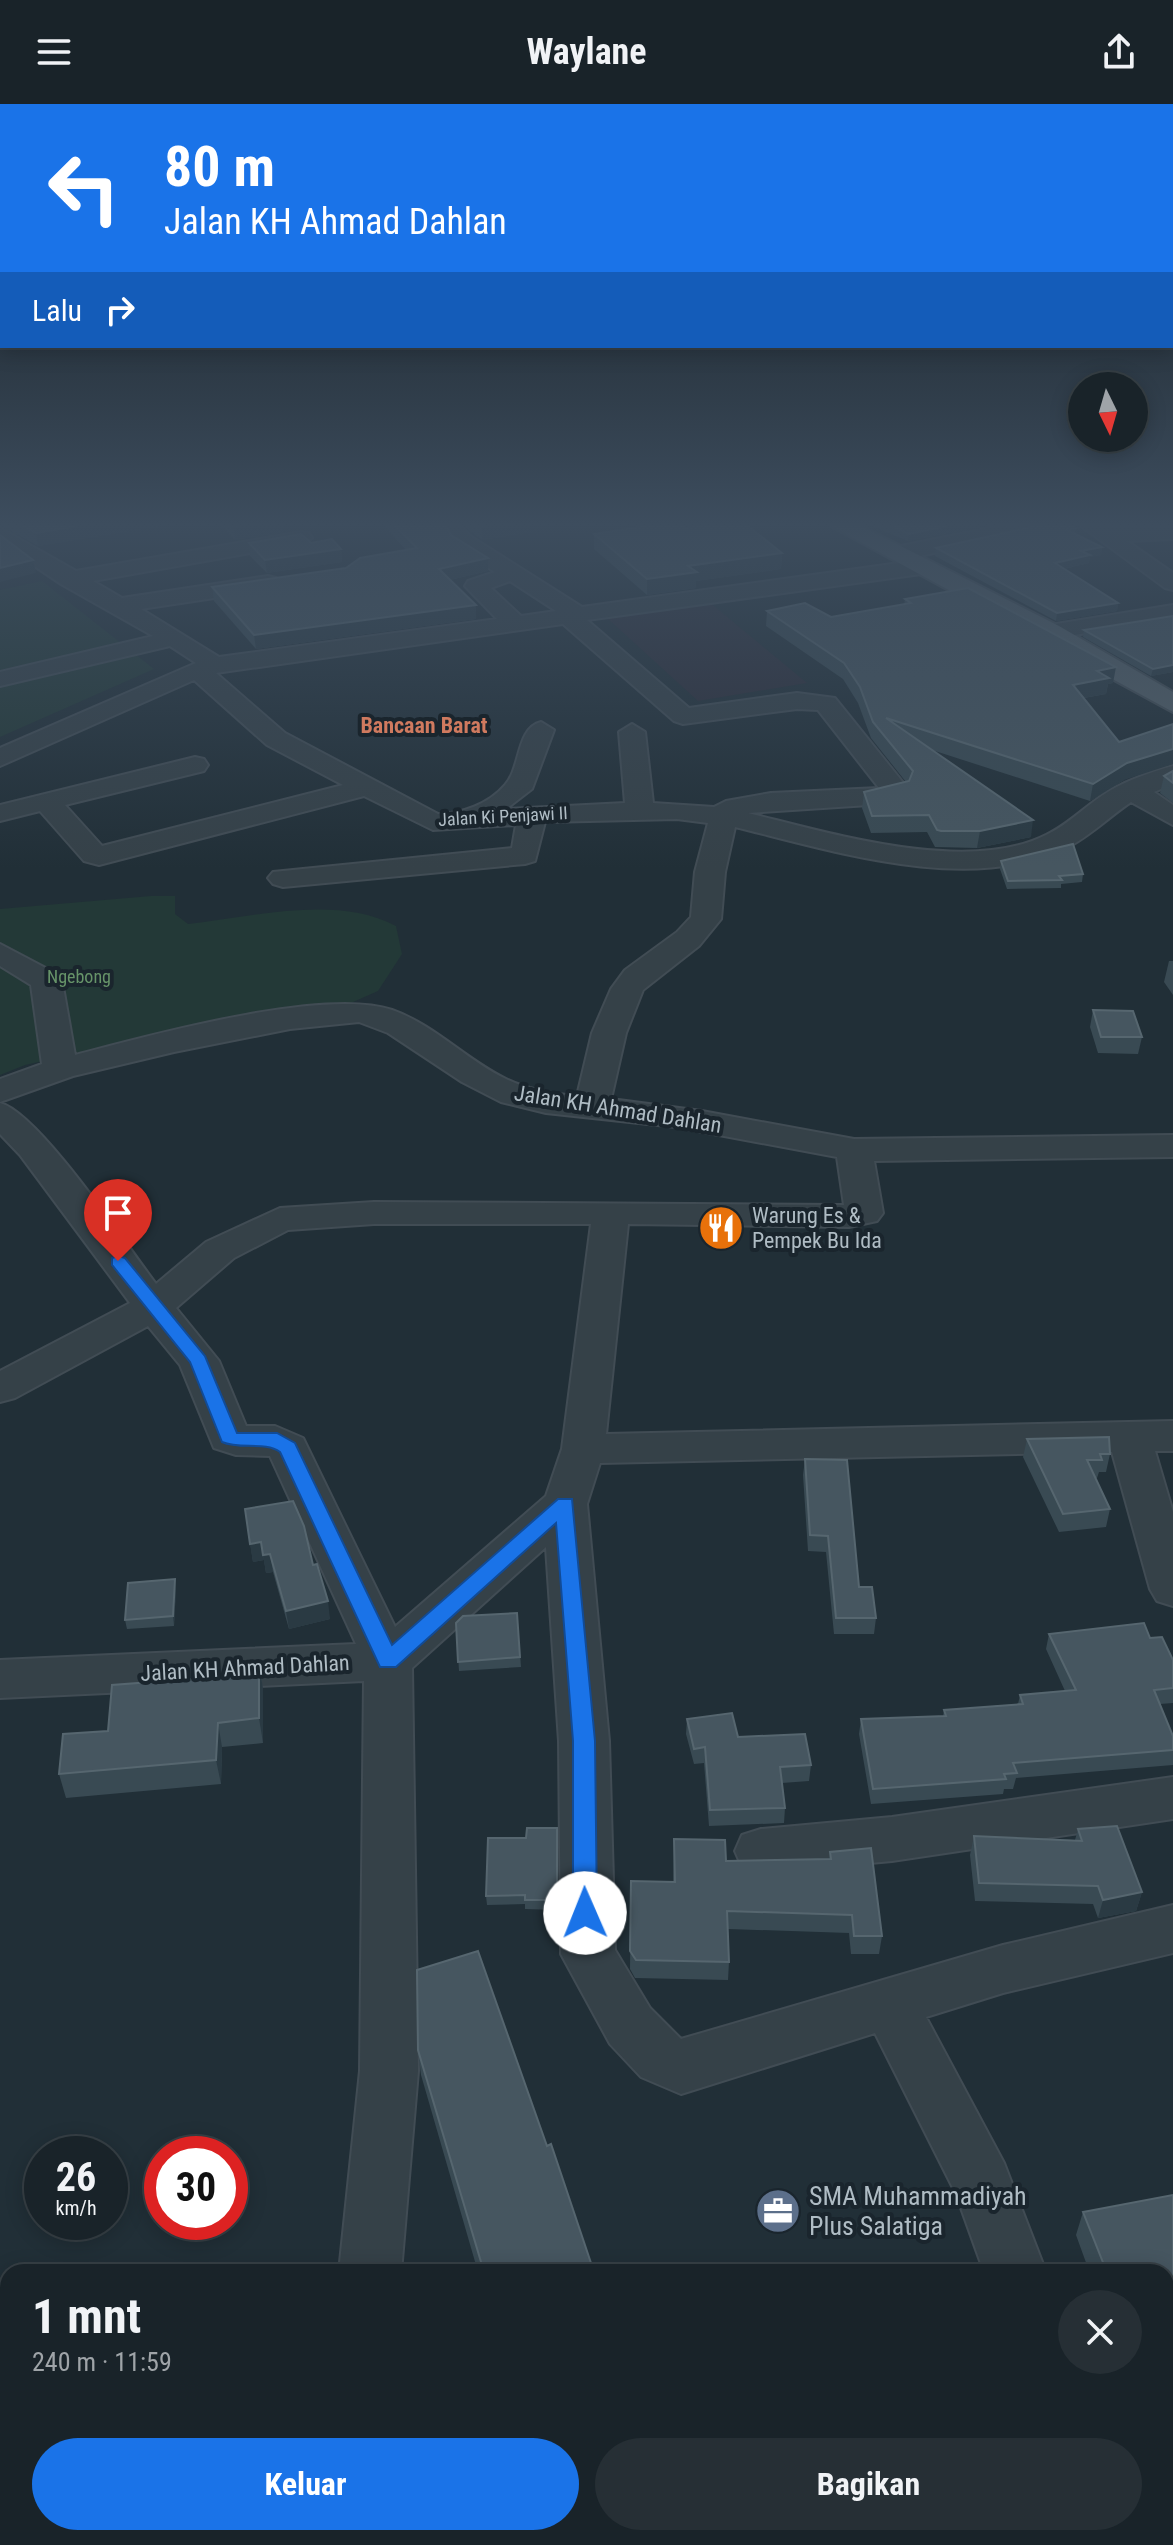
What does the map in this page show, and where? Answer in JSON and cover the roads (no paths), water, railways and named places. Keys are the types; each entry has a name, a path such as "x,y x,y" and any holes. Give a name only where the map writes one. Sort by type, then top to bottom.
{"main road":[{"path":"1064,640 1173,704"}],"street":[{"path":"0,679 167,640"},
{"name":"Jalan Ki Penjawi II","path":"177,640 276,739 424,819 466,822 640,810 717,815"},
{"path":"0,758 207,667 392,640"},
{"path":"600,640 683,716 797,701 826,703 895,790 884,796 751,803 717,815"},
{"path":"466,822 492,810 518,789 541,730"},
{"path":"632,732 640,810"},
{"path":"0,813 195,765"},
{"path":"717,815 876,853 959,860 1010,855 1056,842 1132,790 1173,774"},
{"path":"47,802 94,855 99,856 364,788"},
{"path":"1132,790 1173,817"},
{"path":"592,1106 609,1033 627,989 636,977 688,939 706,919 717,815"},
{"path":"509,885 525,855 532,816"},
{"path":"283,878 525,855"},
{"path":"0,953 46,981 60,1069"},
{"name":"Jalan KH Ahmad Dahlan","path":"0,1092 60,1069 299,1015 349,1011 375,1015 394,1024 482,1080 515,1095 712,1122 854,1150 1173,1146"},
{"path":"7,1132 199,1361 229,1438 238,1442 277,1440 288,1448 388,1661 389,2071 371,2264"},
{"path":"0,1388 153,1307 220,1250 280,1219 374,1213 859,1215 864,1213 864,1207 854,1150"},
{"path":"611,1213 583,1449 565,1504 584,1741 586,1946 611,1998 652,2050 681,2067 1003,1969 1173,1929"},
{"path":"583,1449 693,1444 1151,1437 1173,1589"},
{"path":"388,1661 565,1504"},
{"name":"Jalan KH Ahmad Dahlan","path":"0,1679 388,1661"},
{"path":"761,1851 892,1839 1173,1798"},
{"path":"889,2003 983,2184 1012,2264"}],"place":[{"name":"Warung Es & Pempek Bu Ida","path":"721,1228"},
{"name":"SMA Muhammadiyah Plus Salatiga","path":"778,2211"}],"district":[{"name":"Bancaan Barat","path":"424,725"}],"park label":[{"name":"Ngebong","path":"79,976"}]}
